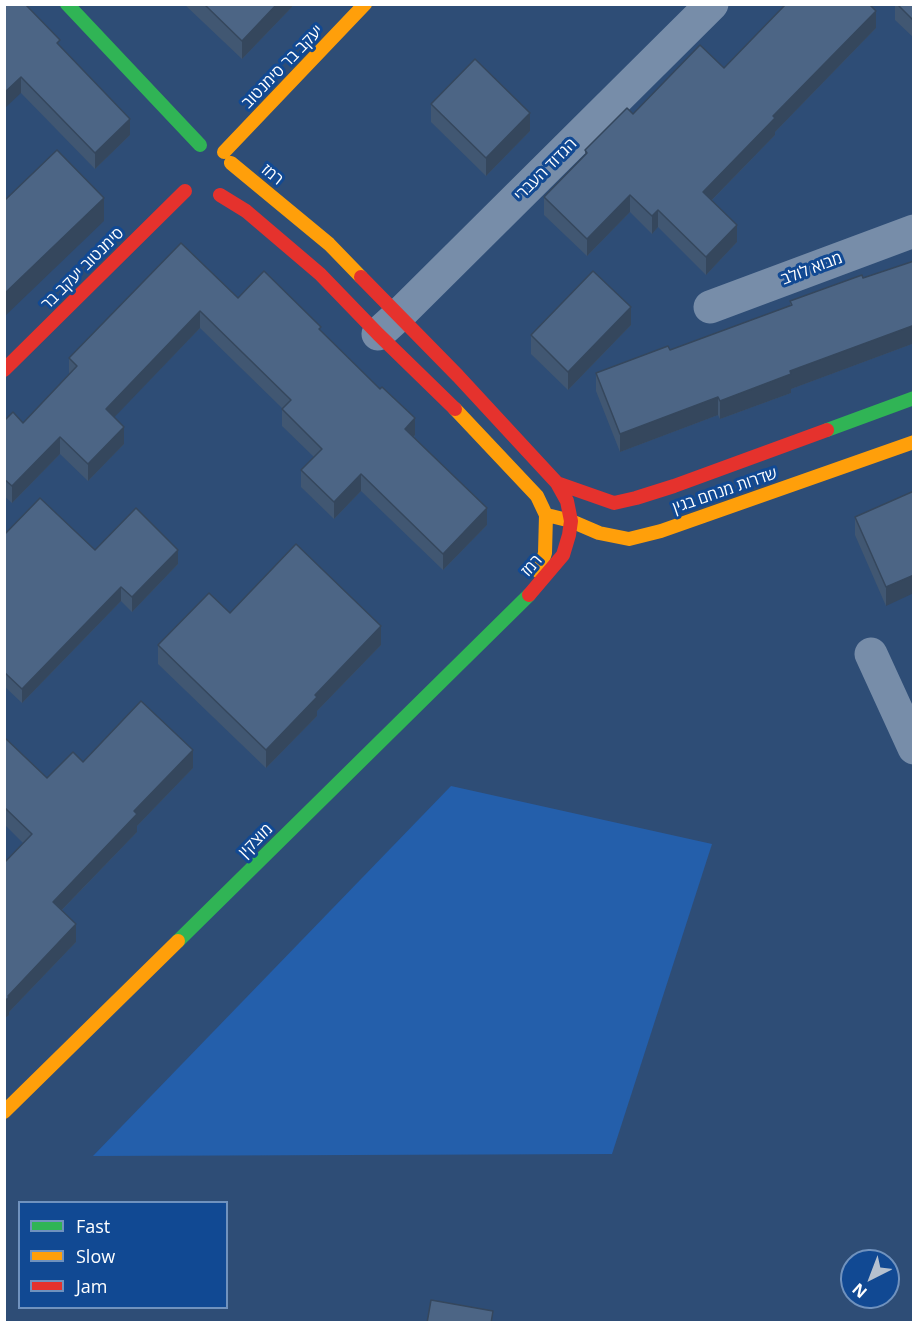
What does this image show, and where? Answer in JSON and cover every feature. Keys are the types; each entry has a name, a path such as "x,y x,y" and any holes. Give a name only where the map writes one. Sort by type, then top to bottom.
{"street":[{"path":"67,4 200,145"},
{"name":"יעקב בר סימנטוב","path":"227,157 365,4"},
{"name":"הגדוד העברי","path":"388,325 712,4"},
{"path":"177,176 185,191 202,200 214,199 227,189 231,181 233,172 227,157 217,148 200,145 185,153"},
{"name":"רמז","path":"227,157 329,244 388,325 463,417 537,496 546,514 545,553 530,594"},
{"name":"סימנטוב יעקב בר","path":"4,370 185,191"},
{"name":"רמז","path":"220,195 246,212 320,274 466,384 557,483 567,501 571,522 563,555 530,594"},
{"name":"מבוא לולב","path":"710,307 914,231"},
{"name":"שדרות מנחם בגין","path":"557,483 614,503 636,498 914,398"},
{"name":"שדרות מנחם בגין","path":"546,514 599,533 630,539 661,531 914,442"},
{"name":"מוצקין","path":"4,1112 530,594"},
{"path":"872,654 914,748"}],"shaded area":[{"path":"451,786 712,844 612,1154 93,1156"}],"building":[{"path":"4,4 25,4 60,40 57,43 130,119 95,153 21,77 4,93"},
{"path":"204,4 277,4 242,41"},
{"path":"786,4 869,4 876,11 773,116 775,118 703,192 737,225 706,257 658,210 652,216 630,195 587,239 544,197 587,153 585,150 627,108 633,114 700,45 724,68"},
{"path":"897,4 914,4 914,21"},
{"path":"475,59 530,113 486,158 431,104"},
{"path":"57,150 104,198 4,294 4,201"},
{"path":"181,243 238,298 264,271 380,389 382,387 415,418 405,429 487,508 443,554 361,474 334,502 301,470 322,449 282,409 291,400 200,311 106,409 124,427 88,464 60,437 12,486 4,479 4,421 13,412 23,423 77,366 69,358"},
{"path":"914,261 914,330 912,326 790,371 791,374 720,401 718,397 620,434 596,373 668,346 670,350 792,305 790,301 862,275 863,278"},
{"path":"593,271 631,307 568,372 531,335"},
{"path":"914,491 914,575 886,587 855,517"},
{"path":"40,498 95,550 136,508 178,550 132,597 121,587 22,689 4,672 4,535"},
{"path":"296,544 381,626 266,750 158,645 209,593 230,613"},
{"path":"141,701 193,750 134,811 137,814 53,902 76,924 4,1002 4,863 32,834 4,807 4,737 47,778 73,752 83,762"},
{"path":"431,1300 493,1311 491,1323 427,1323"}],"traffic: fast":[{"path":"67,4 200,145"},
{"path":"827,430 914,398"},
{"path":"178,941 529,595"}],"traffic: slow":[{"path":"224,152 365,4"},
{"path":"231,163 329,244 361,277"},
{"path":"455,409 537,496 546,515 545,553 539,572"},
{"path":"551,516 571,521 599,533 629,539 661,531 914,442"},
{"path":"4,1112 178,941"}],"traffic: jam":[{"path":"4,370 185,191"},
{"path":"220,195 246,211 320,274 455,409"},
{"path":"361,277 458,376 557,483 567,501 571,521 563,555 529,595"},
{"path":"557,483 614,503 674,486 827,430"}]}
